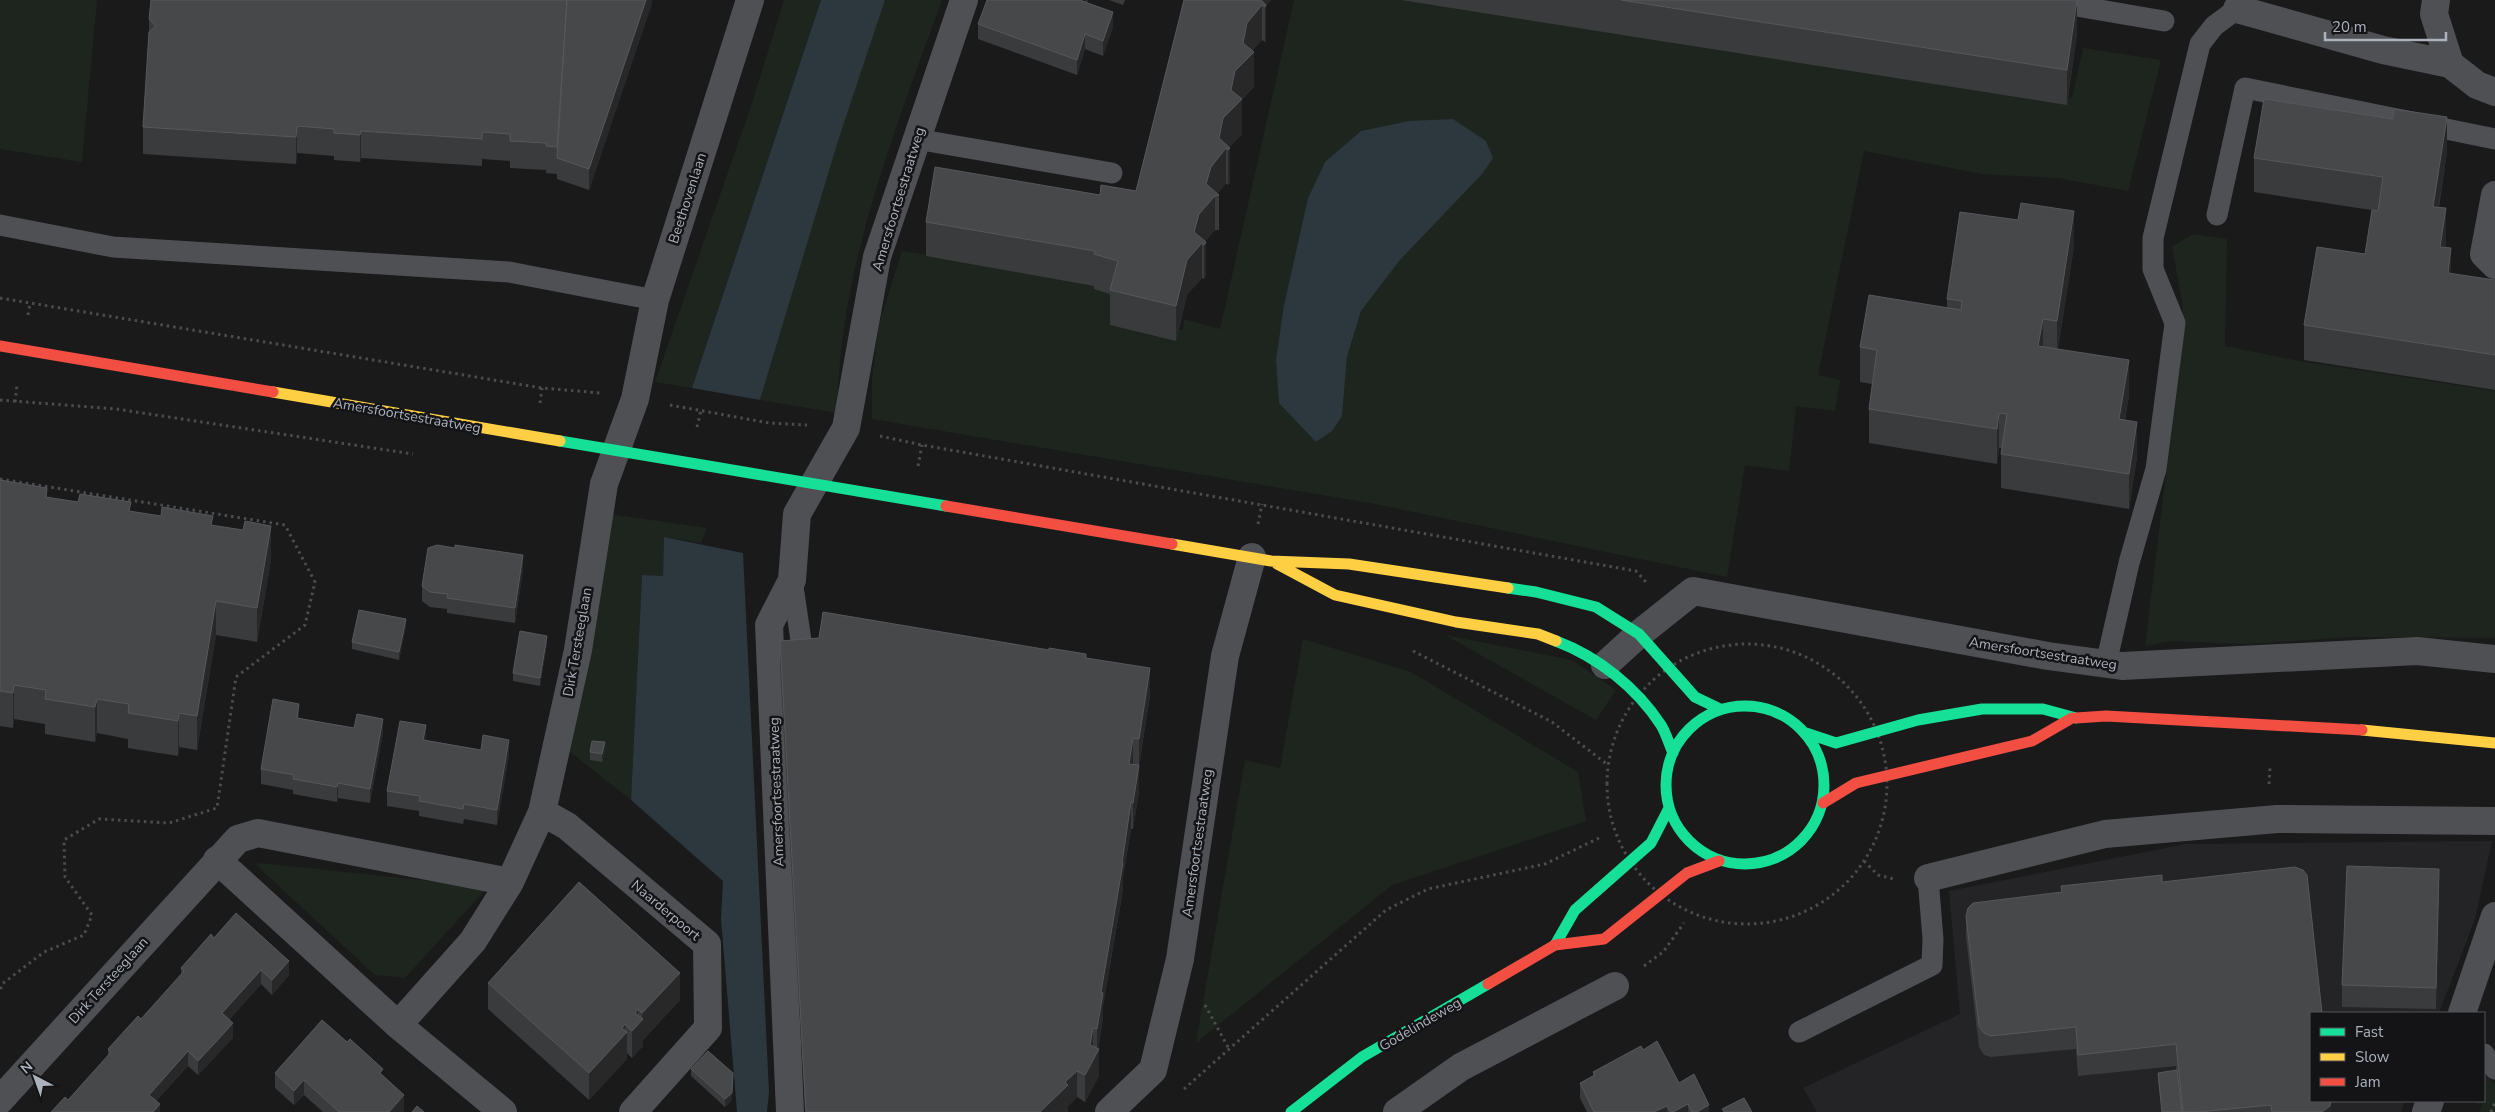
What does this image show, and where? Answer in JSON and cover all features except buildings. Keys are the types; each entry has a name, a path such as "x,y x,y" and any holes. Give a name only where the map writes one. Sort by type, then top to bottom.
{"street":[{"name":"Beethovenlaan","path":"635,399 655,300 750,0"},
{"name":"Amersfoortsestraatweg","path":"790,1112 769,625 792,580 797,514 846,428 877,257 964,0"},
{"path":"2436,0 2434,14 2450,64"},
{"path":"2237,9 2383,50 2450,64 2477,85 2495,92"},
{"path":"2495,195 2484,254 2495,265"},
{"name":"Amersfoortsestraatweg","path":"0,346 1262,559 1349,564 1536,592 1596,607 1639,634 1695,697 1720,709"},
{"name":"Dirk Tersteeglaan","path":"398,1025 474,941 510,882 542,812 578,650 604,484 635,399"},
{"name":"Amersfoortsestraatweg","path":"1262,559 1334,595 1456,622 1538,634 1580,650 1605,665 1638,697 1661,724 1673,753"},
{"name":"Amersfoortsestraatweg","path":"1109,1112 1153,1070 1180,959 1225,656 1237,606 1262,559"},
{"name":"Amersfoortsestraatweg","path":"1605,665 1639,634 1693,591 2048,656 2122,666 2417,652 2495,659"},
{"path":"1738,706 1758,706 1776,711 1792,720 1806,733 1816,748 1823,766 1825,784 1823,803 1816,822 1806,837 1783,855 1756,864 1737,864 1719,861 1705,854 1683,835 1669,808 1666,790 1667,771 1673,753 1692,727 1720,709 1738,706"},
{"path":"1806,733 1836,743 1918,720 1982,709 2043,709 2072,718 2106,716 2325,726 2495,743"},
{"path":"1823,803 1856,783 2032,741 2072,718"},
{"path":"1555,945 1575,910 1651,843 1669,808"},
{"name":"Naarderpoort","path":"542,812 567,826 707,944 708,1028 633,1112"},
{"path":"1928,878 2105,834 2278,819 2495,820"},
{"name":"Dirk Tersteeglaan","path":"0,1100 216,860 238,839 258,833 510,882"},
{"path":"216,860 398,1025 503,1112"},
{"name":"Godelindeweg","path":"1291,1112 1362,1057 1555,945 1604,939 1686,873 1719,861"},
{"path":"2462,1012 2495,916"},
{"path":"1397,1112 1461,1067 1615,986"}],"lane":[{"path":"2041,0 2164,21"},
{"path":"2106,664 2129,563 2156,469 2175,323 2153,269 2153,238 2200,44 2214,26 2237,9"},
{"path":"2217,215 2245,88 2495,139"},
{"path":"916,139 1112,173"},
{"path":"0,225 113,247 509,272 655,300"},
{"path":"792,580 807,684"},
{"path":"1799,1032 1932,965 1933,939 1928,878"},
{"path":"2485,1055 2495,1068"}],"path":[{"path":"0,298 523,385 593,392 769,423 846,428 922,445 1636,571 1702,651"},
{"path":"0,400 116,408 420,456"},
{"path":"0,479 285,525 315,582 305,625 236,677 217,808 169,823 99,819 64,840 65,877 92,915 84,935 44,952 2,984 0,991"},
{"path":"1744,644 1787,649 1826,668 1857,697 1877,730 1884,753 1887,776 1885,805 1878,834 1864,860 1838,890 1806,911 1768,922 1729,923 1691,913 1661,895 1644,880 1630,862 1614,829 1607,797 1608,766 1617,733 1638,697 1652,681 1669,667 1702,651 1744,644"},
{"path":"1405,647 1552,722 1608,766"},
{"path":"1182,1091 1386,910 1428,889 1546,864 1593,842 1614,829"},
{"path":"1615,986 1663,952 1691,913"},
{"path":"2491,1112 2495,1102"}],"shaded area":[{"path":"0,0 97,0 82,162 0,149"},
{"path":"784,0 821,0 692,388 655,382 751,106"},
{"path":"821,0 885,0 838,141 760,400 692,388"},
{"path":"885,0 942,0 888,151 858,254 840,359 837,413 760,400 838,141"},
{"path":"1294,0 1456,0 2072,98 2083,48 2161,60 2128,191 2058,178 1982,174 1864,151 1818,375 1840,380 1835,411 1796,406 1789,471 1745,465 1727,577 1370,503 872,419 872,380 879,324 902,251 1128,283 1122,325 1183,330 1184,319 1220,329","holes":["1325,162 1400,260 1361,311 1347,357 1342,416 1284,305 1308,198"]},
{"path":"1453,119 1486,141 1493,158 1483,173 1400,260 1361,311 1347,357 1342,416 1332,431 1316,442 1279,403 1276,360 1284,305 1308,198 1325,162 1361,131 1409,121"},
{"path":"2193,234 2227,239 2225,346 2299,361 2495,391 2495,638 2355,637 2247,644 2171,641 2145,646 2175,402 2183,307 2172,247"},
{"path":"602,513 707,528 701,543 664,537 663,577 642,575 631,800 565,748"},
{"path":"664,537 743,553 769,1092 767,1112 737,1112 721,919 723,881 631,800 642,575 663,576"},
{"path":"1445,635 1572,660 1616,690 1596,720"},
{"path":"1303,639 1411,672 1578,772 1586,821 1392,885 1196,1043 1245,760 1280,768"},
{"path":"2492,841 2475,919 2439,1012 2310,1012 2310,1102 2405,1102 2401,1112 1817,1112 1803,1088 1960,1014 1949,891 2186,844"},
{"path":"260,863 488,887 405,978 375,975 256,865"},
{"path":"2485,1074 2495,1084 2495,1112 2479,1112 2482,1105 2475,1102 2485,1102"}],"traffic: fast":[{"path":"560,441 946,506"},
{"path":"1508,588 1536,592 1596,607 1639,634 1695,697 1720,709"},
{"path":"1556,641 1587,656 1628,686 1661,725 1673,753"},
{"path":"1753,706 1768,709 1782,715 1801,729 1811,741 1821,762 1824,785 1821,808 1811,829 1801,841 1789,851 1768,861 1753,864 1737,864 1722,861 1701,851 1679,829 1667,800 1666,777 1669,762 1679,741 1701,719 1730,707 1753,706"},
{"path":"1806,733 1836,743 1918,720 1982,709 2043,709 2076,718"},
{"path":"1555,945 1575,910 1651,843 1669,808"},
{"path":"1291,1112 1362,1057 1488,984"}],"traffic: slow":[{"path":"273,392 560,441"},
{"path":"1172,544 1271,561 1349,564 1508,588"},
{"path":"1277,564 1335,595 1456,622 1538,634 1556,641"},
{"path":"2362,730 2495,743"}],"traffic: jam":[{"path":"0,346 273,392"},
{"path":"946,506 1172,544"},
{"path":"2076,718 2106,716 2362,730"},
{"path":"1823,803 1856,783 2032,741 2072,718"},
{"path":"1488,984 1555,945 1604,939 1687,873 1719,861"}]}
